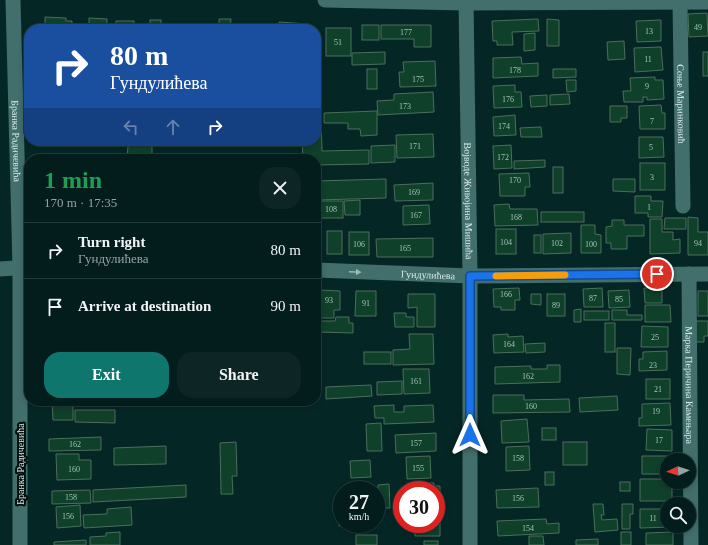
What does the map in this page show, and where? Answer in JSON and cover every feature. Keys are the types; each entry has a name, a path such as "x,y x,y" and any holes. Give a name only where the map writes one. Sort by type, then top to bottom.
{"street":[{"name":"Бранка Радичевића","path":"13,0 24,268 20,545"},
{"path":"325,0 466,2 708,2"},
{"name":"Војводе Живојина Мишића","path":"466,2 470,276 470,545"},
{"name":"Соње Маринковић","path":"680,2 683,206"},
{"path":"0,269 24,268"},
{"name":"Гундулићева","path":"321,270 470,276 708,274"},
{"name":"Марка Перичина Камењара","path":"689,274 691,545"}],"building":[{"path":"707,13 708,36 689,37 688,14"},
{"path":"45,17 66,18 66,21 72,21 72,24 45,24"},
{"path":"89,18 107,19 107,24 89,24"},
{"path":"219,19 231,19 230,24 219,24"},
{"path":"538,19 539,31 512,32 513,45 497,45 497,41 493,41 492,21"},
{"path":"547,19 559,20 559,46 547,46"},
{"path":"150,20 161,20 161,24 150,24"},
{"path":"661,20 661,41 637,42 636,21"},
{"path":"116,21 134,21 134,24 116,24"},
{"path":"279,22 308,24 279,24"},
{"path":"362,25 379,25 379,40 362,40"},
{"path":"381,25 431,25 431,47 414,47 414,39 381,39"},
{"path":"326,28 351,28 351,56 326,56"},
{"path":"535,33 535,50 524,51 524,34"},
{"path":"624,41 625,59 608,60 607,42"},
{"path":"661,47 663,70 635,72 634,48"},
{"path":"385,52 385,64 352,65 352,53"},
{"path":"703,52 708,52 708,76 703,76"},
{"path":"521,57 522,64 538,63 538,76 493,78 493,58"},
{"path":"435,61 436,86 400,87 399,72 404,72 403,62"},
{"path":"367,69 377,69 377,89 367,89"},
{"path":"553,69 576,69 576,77 553,78"},
{"path":"655,77 655,80 663,80 664,99 647,100 647,97 643,97 643,102 624,102 623,91 631,91 630,78"},
{"path":"566,80 576,80 576,91 567,92"},
{"path":"515,85 515,92 521,92 522,107 494,108 493,86"},
{"path":"433,92 434,112 378,115 377,101 394,100 394,94"},
{"path":"569,94 570,104 550,105 550,95"},
{"path":"547,95 547,106 531,107 530,96"},
{"path":"661,105 662,113 665,113 665,129 640,129 639,106"},
{"path":"610,106 627,106 627,118 621,118 621,122 610,122"},
{"path":"377,111 377,135 361,136 360,129 348,129 348,123 324,123 324,113"},
{"path":"321,114 322,151 369,150 369,164 321,165 321,154 303,154 302,146 321,146"},
{"path":"515,115 516,135 494,136 493,117"},
{"path":"541,127 542,137 521,137 520,128"},
{"path":"433,134 434,157 397,158 396,135"},
{"path":"639,137 663,137 664,157 639,158"},
{"path":"395,145 395,162 371,163 371,146"},
{"path":"511,145 512,168 494,169 493,146"},
{"path":"128,146 152,146 152,154 127,154"},
{"path":"545,160 545,167 514,169 514,161"},
{"path":"640,163 665,163 665,190 640,190"},
{"path":"553,167 563,167 563,193 553,193"},
{"path":"529,173 530,187 525,187 525,196 500,196 499,174"},
{"path":"386,179 386,198 321,200 321,181"},
{"path":"613,179 635,179 635,192 613,191"},
{"path":"433,183 433,200 395,201 394,185"},
{"path":"635,196 651,196 651,201 663,201 662,217 648,217 648,213 635,213"},
{"path":"360,200 360,215 345,215 344,201"},
{"path":"321,201 343,201 343,218 321,218"},
{"path":"509,204 510,209 537,209 538,225 495,226 494,205"},
{"path":"429,205 430,224 403,225 403,206"},
{"path":"541,212 584,212 584,222 541,222"},
{"path":"688,217 698,218 698,232 708,232 708,255 688,255"},
{"path":"665,218 686,218 686,229 664,229"},
{"path":"650,219 662,219 662,232 673,232 673,240 680,239 680,253 650,254"},
{"path":"612,220 624,220 624,225 644,225 644,236 627,236 627,249 611,249 611,243 606,243 606,227 612,226"},
{"path":"581,225 595,225 595,234 601,235 601,253 581,253"},
{"path":"496,229 516,229 516,254 496,254"},
{"path":"327,231 342,231 342,254 327,254"},
{"path":"349,232 369,232 369,255 349,255"},
{"path":"571,233 571,253 543,254 543,234"},
{"path":"534,235 541,235 541,253 534,253"},
{"path":"433,238 433,257 377,257 376,239"},
{"path":"519,288 520,300 515,300 515,310 501,310 501,307 494,307 493,289"},
{"path":"602,288 603,307 584,307 583,289"},
{"path":"644,288 662,288 662,303 645,303"},
{"path":"321,290 340,291 340,310 334,310 334,318 321,318"},
{"path":"629,290 630,307 609,308 608,291"},
{"path":"356,291 376,291 376,316 355,316"},
{"path":"698,291 708,291 708,316 698,316"},
{"path":"408,294 435,294 435,327 417,327 417,307 408,308"},
{"path":"531,294 541,294 541,305 531,304"},
{"path":"547,294 565,294 565,316 547,316"},
{"path":"645,305 670,305 671,322 645,322"},
{"path":"581,309 581,322 574,322 574,310"},
{"path":"612,310 627,310 627,315 642,315 642,320 612,320"},
{"path":"584,311 609,311 609,320 584,320"},
{"path":"394,313 406,313 406,317 414,317 414,327 395,327"},
{"path":"336,317 349,317 349,323 353,323 353,333 321,332 321,321 335,321"},
{"path":"695,321 708,321 708,336 704,336 704,342 695,342"},
{"path":"605,323 615,323 615,352 605,352"},
{"path":"642,326 668,327 668,347 641,347"},
{"path":"409,334 433,334 434,364 393,365 393,350 410,349"},
{"path":"508,334 508,337 523,336 524,352 494,353 493,335"},
{"path":"545,343 545,352 526,353 525,344"},
{"path":"617,348 631,348 630,375 617,374"},
{"path":"667,351 667,370 639,371 639,359 643,359 643,352"},
{"path":"364,352 391,352 391,364 364,364"},
{"path":"547,365 560,365 560,382 495,384 495,367 531,366 531,369 547,369"},
{"path":"403,369 429,369 430,393 404,394"},
{"path":"646,379 670,379 670,399 646,399"},
{"path":"402,381 402,394 377,395 377,382"},
{"path":"371,385 372,396 326,399 326,387"},
{"path":"493,395 524,395 524,400 569,399 570,412 493,413"},
{"path":"617,396 618,410 580,412 579,398"},
{"path":"670,403 671,425 639,426 639,418 642,418 642,404"},
{"path":"394,405 394,412 404,412 404,406 433,405 434,422 384,424 384,418 375,418 374,406"},
{"path":"52,406 73,406 73,420 53,420"},
{"path":"75,410 115,410 115,423 75,422"},
{"path":"527,419 529,442 502,443 501,421"},
{"path":"381,423 382,451 367,451 366,424"},
{"path":"542,428 556,428 556,440 542,440"},
{"path":"647,429 672,430 672,451 646,450"},
{"path":"436,433 436,451 396,453 395,435"},
{"path":"101,437 101,450 49,451 49,439"},
{"path":"236,442 237,476 232,476 233,494 221,494 220,443"},
{"path":"563,442 587,442 587,465 563,465"},
{"path":"166,446 166,464 114,465 114,448"},
{"path":"529,446 530,470 506,471 506,447"},
{"path":"56,454 79,454 79,460 91,460 91,479 57,480"},
{"path":"430,456 431,478 407,479 406,457"},
{"path":"642,456 660,456 660,474 642,474"},
{"path":"370,460 371,477 351,478 350,461"},
{"path":"545,472 554,472 554,485 545,485"},
{"path":"640,479 660,479 660,489 672,489 672,497 660,497 660,501 640,501"},
{"path":"620,482 630,482 630,491 620,491"},
{"path":"385,484 389,484 390,508 385,508"},
{"path":"186,485 186,497 93,502 93,490"},
{"path":"538,488 539,507 497,508 496,490"},
{"path":"90,490 91,503 52,504 52,491"},
{"path":"593,504 603,504 604,515 601,515 602,520 617,519 618,530 595,532"},
{"path":"622,504 633,504 633,514 630,514 630,529 622,529"},
{"path":"80,505 81,526 57,528 56,507"},
{"path":"131,507 132,525 84,528 83,515 107,514 107,509"},
{"path":"640,509 660,509 660,527 640,528"},
{"path":"546,519 547,524 559,523 559,533 498,536 497,521"},
{"path":"120,532 120,545 90,545 90,537 106,536 106,533"},
{"path":"621,532 631,532 631,545 621,545"},
{"path":"415,533 440,533 440,536 415,536"},
{"path":"646,533 673,533 673,545 646,545"},
{"path":"356,535 377,535 377,545 356,545"},
{"path":"529,536 543,536 544,545 529,545"},
{"path":"598,539 598,545 576,545 576,540"},
{"path":"86,540 86,545 54,545 54,542"},
{"path":"424,541 438,541 438,545 424,545"}],"slow traffic":[{"path":"496,276 565,275"}],"route":[{"path":"470,435 470,276 657,274"}]}
